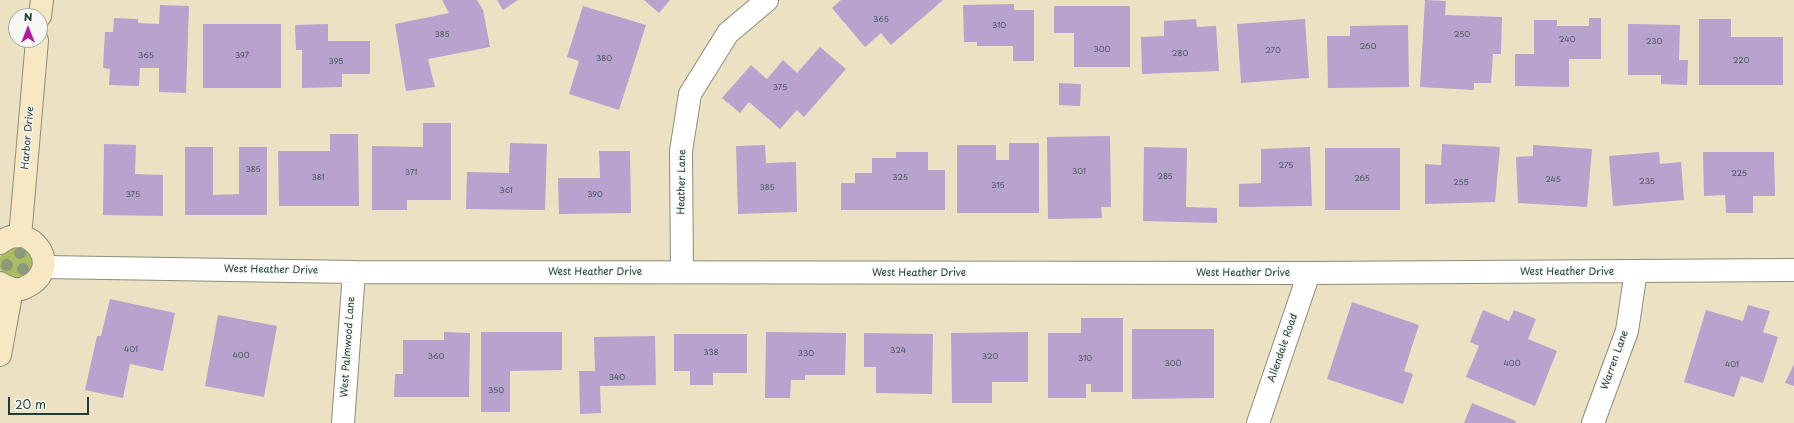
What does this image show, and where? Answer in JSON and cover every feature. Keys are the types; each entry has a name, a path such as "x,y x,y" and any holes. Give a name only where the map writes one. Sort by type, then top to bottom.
{"street":[{"name":"Heather Lane","path":"682,272 681,151 690,94 728,33 767,0"},
{"name":"Harbor Drive","path":"10,240 36,48"},
{"path":"0,355 6,286 23,289 34,284 41,276 44,267 44,258 40,249 34,242 10,240"},
{"name":"West Heather Drive","path":"44,267 354,272 1309,273 1794,270"},
{"name":"Warren Lane","path":"1593,423 1627,331 1636,271"},
{"name":"West Palmwood Lane","path":"343,423 354,272"},
{"name":"Allendale Road","path":"1258,423 1309,273"}],"green space":[{"path":"16,246 28,251 33,263 28,275 16,280 4,275 -1,263 4,251"}],"building":[{"path":"442,0 477,0 483,10 490,47 428,59 435,87 406,91 395,24 449,13"},
{"path":"497,0 518,0 503,10"},
{"path":"644,0 670,0 659,13"},
{"path":"841,0 943,0 891,45 881,33 865,47 832,8"},
{"path":"1425,0 1446,1 1445,15 1502,17 1501,54 1493,54 1491,83 1474,83 1474,90 1420,87"},
{"path":"1014,4 1014,10 1034,10 1034,61 1013,61 1013,46 977,46 977,42 964,42 963,5"},
{"path":"160,5 189,6 186,93 159,92 159,68 140,68 139,86 109,85 110,69 103,68 105,32 113,32 114,18 138,19 138,23 159,24"},
{"path":"583,6 646,25 619,110 569,94 579,61 567,57"},
{"path":"1054,6 1130,6 1130,67 1074,67 1074,33 1054,33"},
{"path":"1589,18 1601,18 1601,59 1569,59 1569,87 1515,86 1515,54 1534,54 1534,20 1557,20 1557,26 1589,26"},
{"path":"1196,19 1197,27 1216,26 1219,71 1142,74 1141,37 1164,36 1164,21"},
{"path":"1305,19 1309,78 1241,83 1237,24"},
{"path":"1699,19 1731,19 1731,37 1783,37 1783,85 1699,85"},
{"path":"203,24 281,24 281,88 203,88"},
{"path":"328,24 328,41 370,41 370,74 342,74 342,87 302,88 302,50 296,50 295,25"},
{"path":"1628,24 1680,25 1679,60 1688,60 1687,85 1661,84 1661,75 1628,75"},
{"path":"1408,25 1409,87 1328,88 1327,36 1350,36 1350,26"},
{"path":"820,47 846,69 804,117 797,110 780,129 749,102 740,113 722,98 751,65 767,79 783,60 797,73"},
{"path":"1059,83 1081,84 1080,106 1059,105"},
{"path":"423,123 451,123 451,200 407,200 407,210 372,210 372,146 423,147"},
{"path":"330,134 358,134 359,206 279,206 278,151 330,151"},
{"path":"1110,136 1111,207 1101,207 1102,218 1048,219 1047,137"},
{"path":"510,143 547,144 545,210 466,209 467,172 509,173"},
{"path":"1009,143 1039,143 1039,213 957,213 957,145 996,145 996,160 1009,160"},
{"path":"104,144 136,145 135,174 163,175 163,216 103,215"},
{"path":"1442,144 1500,147 1495,202 1425,204 1425,164 1441,165"},
{"path":"765,145 766,163 796,162 797,212 738,214 736,146"},
{"path":"1533,145 1592,149 1587,207 1518,203 1516,157 1533,156"},
{"path":"185,147 213,147 213,195 239,194 239,147 267,147 267,215 185,215"},
{"path":"1144,147 1187,148 1186,207 1217,208 1217,223 1143,221"},
{"path":"1310,147 1312,206 1239,207 1239,184 1261,183 1261,149"},
{"path":"1325,148 1400,148 1400,210 1325,210"},
{"path":"599,151 630,151 631,213 559,214 558,178 600,178"},
{"path":"896,152 928,152 928,170 945,170 945,210 841,210 841,183 855,183 855,173 872,173 872,158 896,158"},
{"path":"1659,152 1660,164 1681,162 1684,200 1613,206 1609,156"},
{"path":"1703,152 1774,152 1775,196 1753,196 1753,213 1726,213 1725,195 1704,196"},
{"path":"110,299 175,313 163,371 130,364 123,398 85,390 97,336 101,336"},
{"path":"1352,302 1419,325 1404,371 1413,374 1403,404 1327,379"},
{"path":"1748,305 1770,311 1763,332 1778,337 1763,383 1741,376 1734,397 1684,382 1706,310 1743,321"},
{"path":"1483,310 1509,321 1514,310 1536,319 1528,339 1557,351 1535,406 1466,377 1479,346 1470,342"},
{"path":"218,315 277,326 264,397 205,386"},
{"path":"1081,318 1123,318 1123,392 1091,392 1091,384 1086,384 1086,398 1048,398 1048,333 1081,333"},
{"path":"1132,329 1214,329 1214,398 1132,399"},
{"path":"444,332 470,333 469,397 394,397 395,374 403,374 403,340 444,340"},
{"path":"481,332 562,332 562,370 510,371 510,412 481,412"},
{"path":"766,332 846,333 845,375 805,375 805,380 791,380 790,398 765,398"},
{"path":"1028,332 1028,382 992,382 992,403 952,403 951,333"},
{"path":"864,333 933,334 932,394 876,393 876,367 864,367"},
{"path":"674,334 747,334 747,373 713,373 713,385 690,385 690,371 674,371"},
{"path":"655,336 656,385 600,386 601,413 580,414 579,371 595,371 594,337"},
{"path":"1794,364 1794,386 1785,383"},
{"path":"1472,403 1516,421 1515,423 1464,423"}]}
